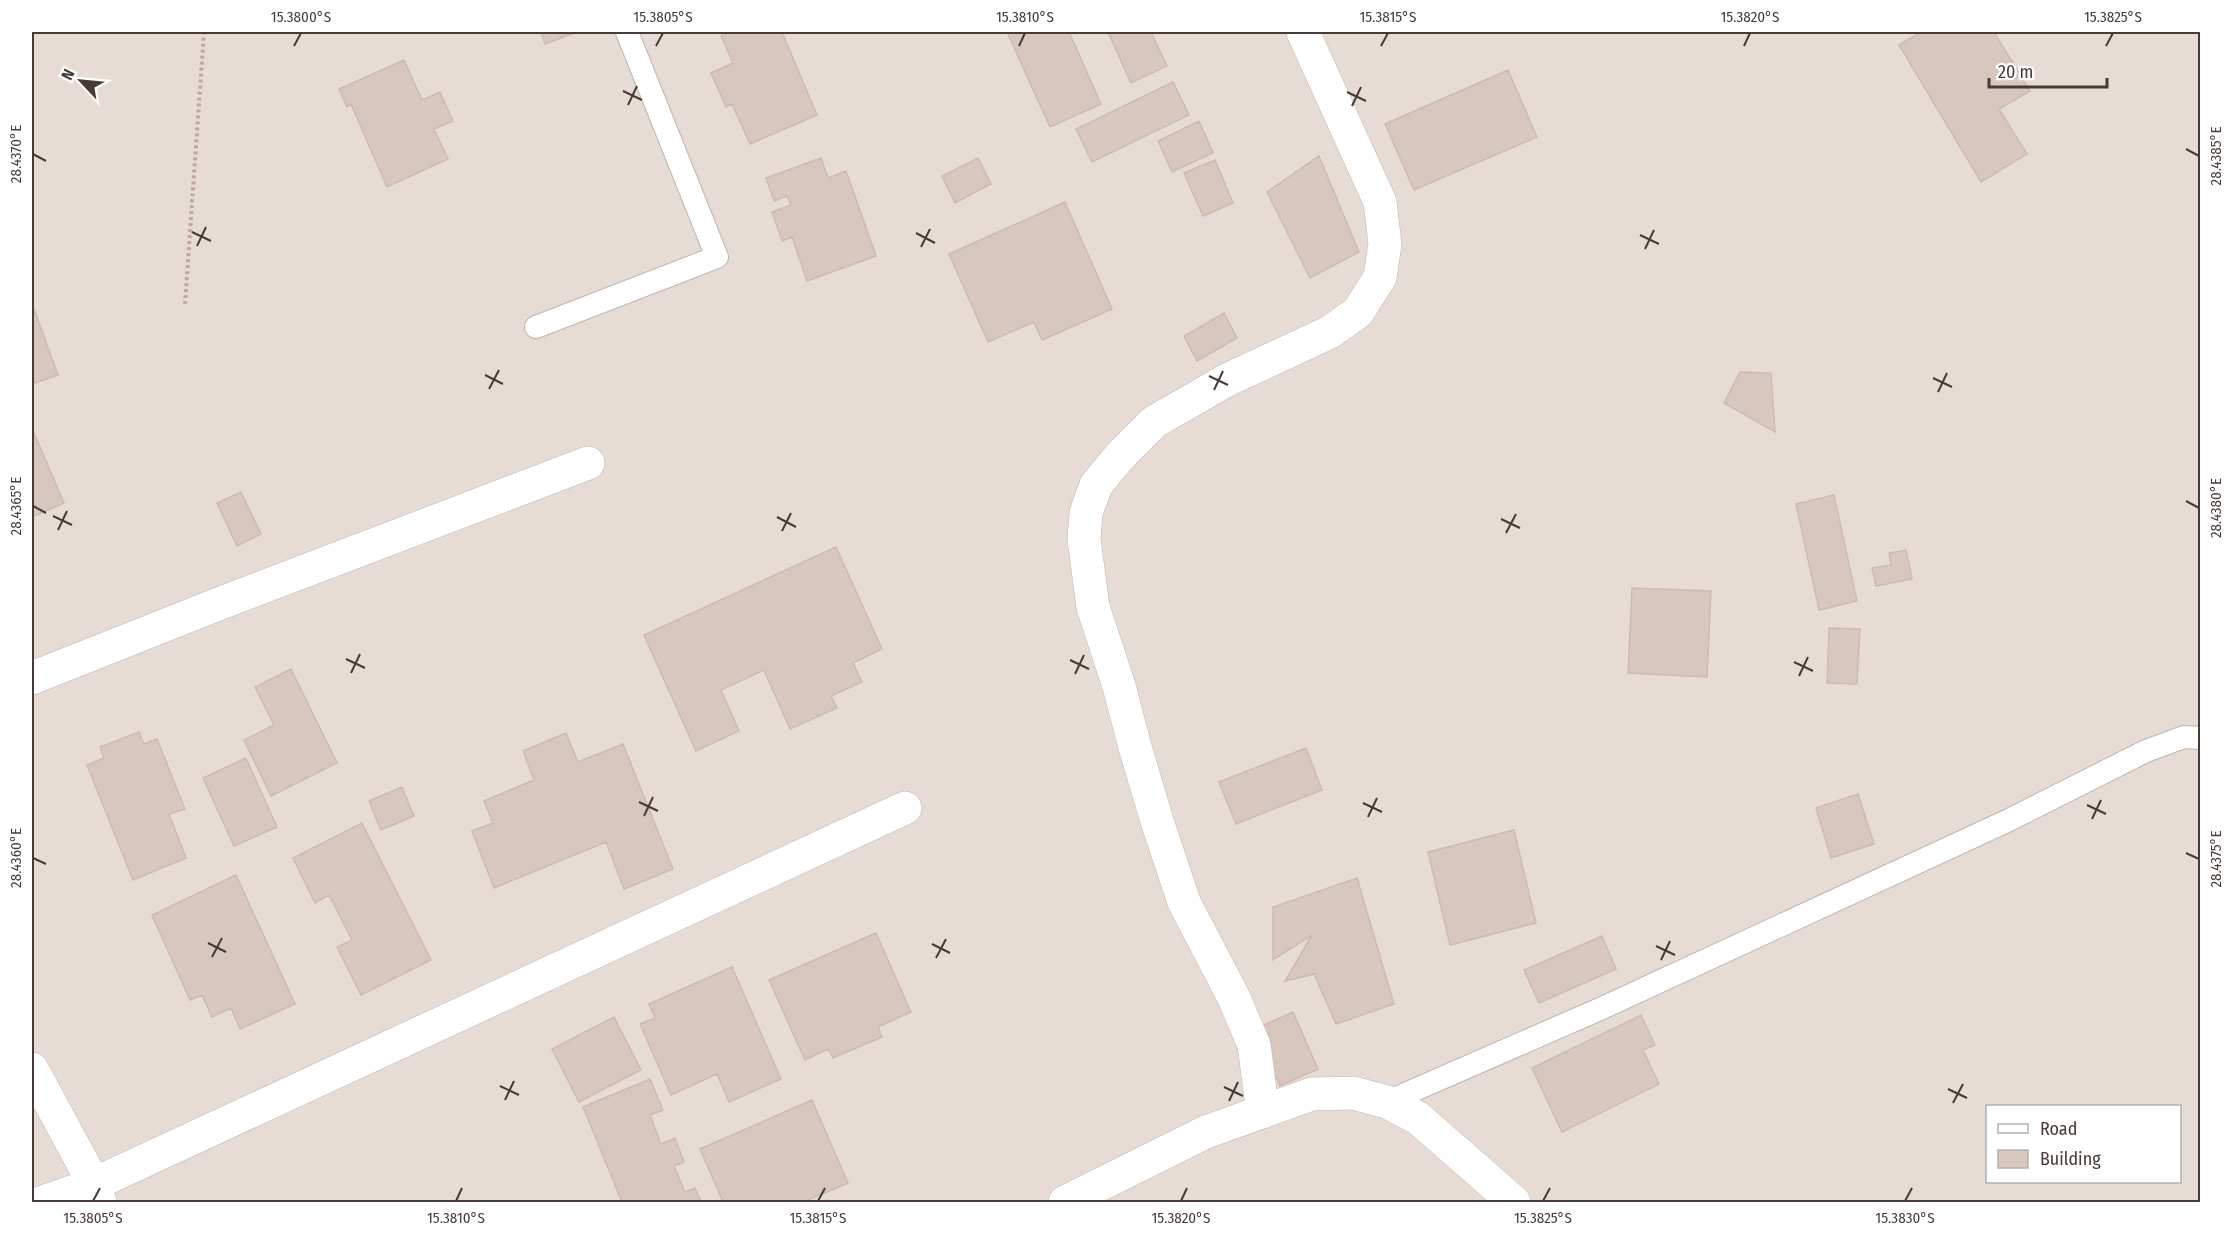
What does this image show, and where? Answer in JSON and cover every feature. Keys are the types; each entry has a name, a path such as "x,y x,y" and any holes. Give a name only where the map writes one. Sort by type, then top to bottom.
{"street":[{"path":"1263,1112 1254,1045 1234,998 1184,902 1157,821 1119,686 1093,607 1084,539 1086,513 1096,485 1120,456 1154,422 1227,380 1330,332 1358,312 1380,277 1385,243 1380,202 1303,32"},
{"path":"32,678 588,463"},
{"path":"43,1203 97,1193 905,808"},
{"path":"32,1069 97,1193"},
{"path":"1065,1203 1206,1132 1312,1094 1353,1093 1387,1102 1418,1118 1514,1203"}],"lane":[{"path":"536,327 717,257 627,32"},
{"path":"1387,1102 1600,1010 2007,821 2146,751 2184,736 2200,738"}],"path":[{"path":"184,304 204,32"}],"shaded area":[{"path":"32,32 2200,32 2200,1202 32,1202"}],"building":[{"path":"541,32 577,32 545,44"},
{"path":"732,32 782,32 817,115 750,144 732,104 726,107 711,73 733,63 721,36"},
{"path":"1007,32 1069,32 1101,104 1050,127"},
{"path":"1108,32 1151,32 1167,66 1131,83"},
{"path":"1921,32 1994,32 2030,91 1999,109 2027,154 1981,182 1899,45"},
{"path":"404,60 422,100 440,92 453,121 434,129 448,159 387,187 351,104 347,107 339,89"},
{"path":"1508,70 1537,137 1414,190 1385,124"},
{"path":"1173,82 1189,115 1092,162 1076,129"},
{"path":"1199,121 1213,153 1172,172 1158,141"},
{"path":"1319,156 1359,252 1310,278 1267,192"},
{"path":"821,158 828,178 846,171 876,256 807,281 792,237 782,241 772,212 791,205 787,196 774,201 766,178"},
{"path":"978,158 991,184 955,203 942,176"},
{"path":"1215,160 1233,203 1203,216 1184,173"},
{"path":"1065,202 1112,309 1042,340 1034,322 988,342 949,254"},
{"path":"34,309 58,375 32,384 32,310"},
{"path":"1224,313 1237,338 1197,361 1184,336"},
{"path":"1740,372 1771,373 1775,432 1724,403"},
{"path":"32,428 64,503 32,517"},
{"path":"241,492 261,534 237,546 217,503"},
{"path":"1834,495 1857,601 1819,610 1796,504"},
{"path":"836,547 882,649 853,663 862,682 831,696 837,708 790,729 764,670 721,690 739,731 696,751 644,635"},
{"path":"1906,550 1912,579 1876,586 1872,568 1891,565 1889,553"},
{"path":"1632,588 1711,591 1707,677 1628,673"},
{"path":"1829,628 1860,629 1857,684 1827,683"},
{"path":"291,669 337,763 271,796 244,740 274,725 255,687"},
{"path":"139,732 144,744 157,739 185,809 169,814 186,858 133,880 87,765 104,758 100,747"},
{"path":"566,733 578,762 623,744 673,869 624,889 606,842 494,888 472,831 493,823 484,801 534,780 523,751"},
{"path":"1306,748 1322,790 1236,824 1219,782"},
{"path":"246,758 277,827 234,846 203,778"},
{"path":"402,787 414,816 381,830 369,801"},
{"path":"1858,794 1874,844 1831,858 1816,808"},
{"path":"362,823 431,960 361,995 337,947 352,940 329,895 315,903 293,858"},
{"path":"1514,830 1536,923 1450,945 1428,852"},
{"path":"236,875 295,1004 240,1029 231,1008 212,1017 202,995 190,1000 152,915"},
{"path":"1357,878 1394,1004 1336,1024 1314,974 1285,981 1312,935 1273,960 1273,907"},
{"path":"876,933 911,1012 878,1027 882,1037 833,1058 828,1049 805,1060 769,980"},
{"path":"1602,936 1616,969 1539,1003 1524,970"},
{"path":"732,967 781,1079 729,1102 717,1074 671,1095 640,1024 655,1018 649,1004"},
{"path":"1293,1012 1318,1069 1280,1086 1255,1029"},
{"path":"1641,1015 1655,1045 1643,1050 1659,1084 1562,1132 1532,1068"},
{"path":"614,1017 641,1070 579,1102 552,1049"},
{"path":"650,1079 663,1110 650,1115 661,1144 675,1138 684,1162 674,1166 685,1192 695,1188 701,1202 622,1202 583,1107"},
{"path":"812,1100 848,1183 803,1202 723,1202 700,1149"}]}
